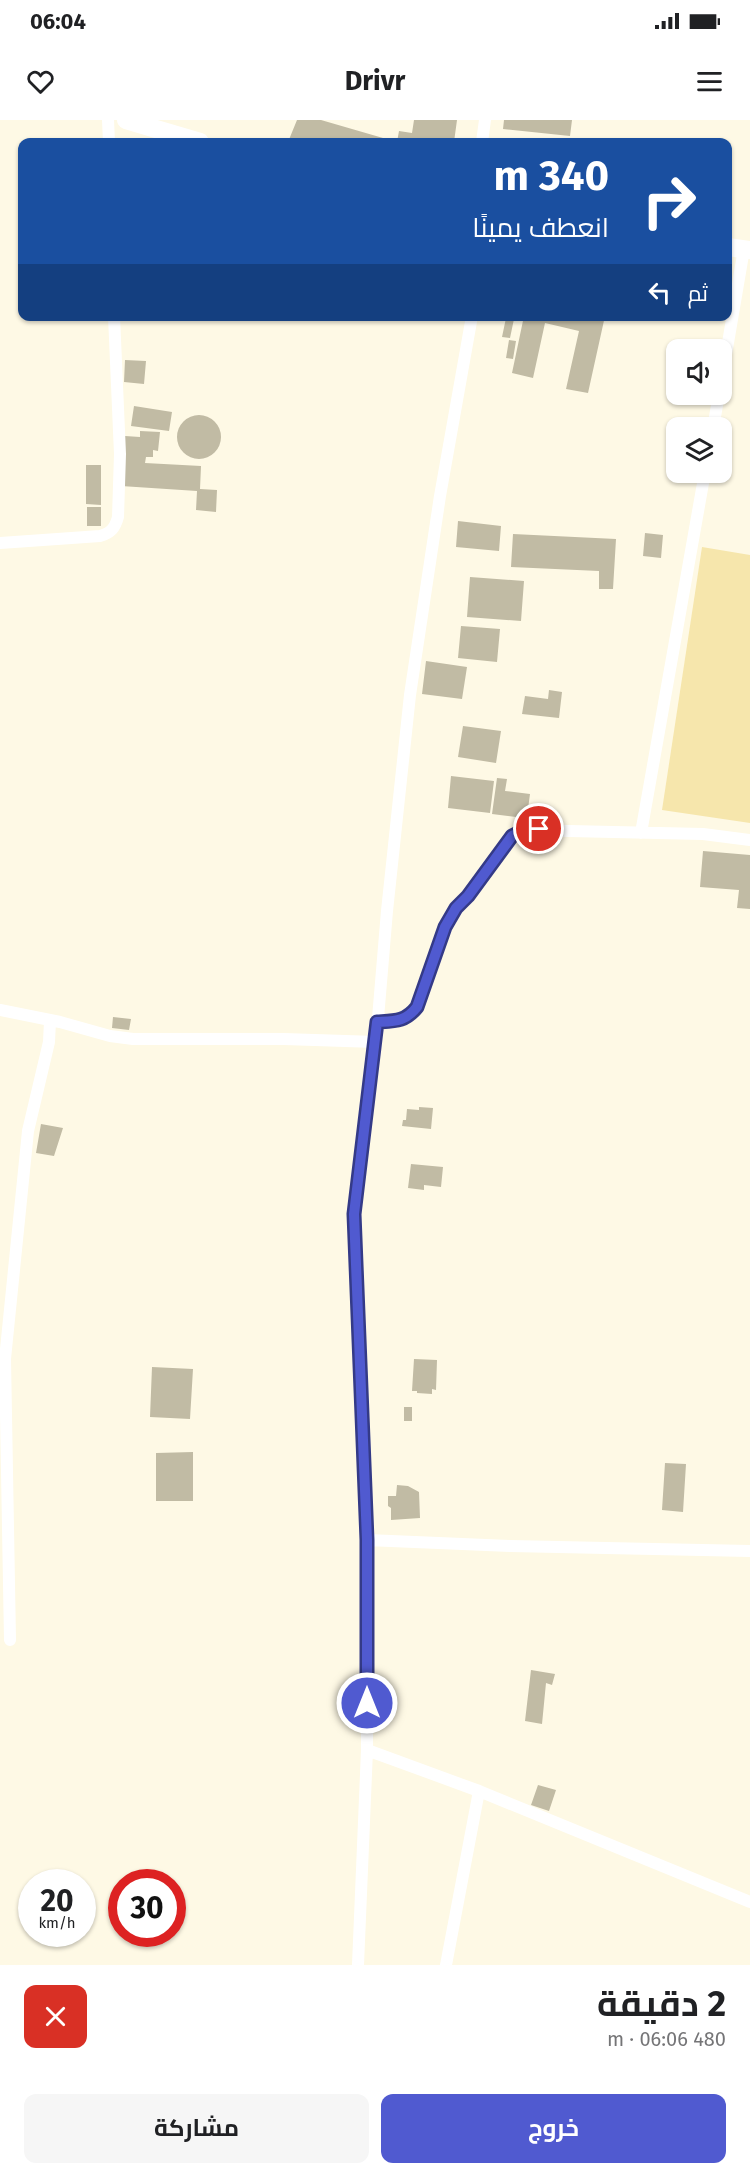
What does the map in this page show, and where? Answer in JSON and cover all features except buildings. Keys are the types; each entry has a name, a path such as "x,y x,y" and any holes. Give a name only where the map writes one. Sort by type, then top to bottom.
{"street":[{"path":"108,120 109,138"},
{"path":"126,120 187,138"},
{"path":"483,138 485,120"},
{"path":"732,306 740,249"},
{"path":"0,543 100,536 109,533 116,525 120,454 114,321"},
{"path":"358,1965 367,1750 367,1540 354,1214 364,1119 376,1042 410,695 440,496 471,321"},
{"path":"727,339 730,321"},
{"path":"641,833 703,483"},
{"path":"377,1022 399,1021 409,1017 417,1007 449,917 485,874 512,836 524,830 703,834 750,840"},
{"path":"0,1010 110,1036 133,1039 308,1039 376,1042"},
{"path":"10,1640 6,1499 6,1349 28,1131 49,1042 50,1021"},
{"path":"367,1540 510,1546 750,1551"},
{"path":"367,1750 479,1791 750,1902"},
{"path":"446,1965 479,1791"}],"shaded area":[{"path":"702,547 750,555 750,823 662,810"}],"route":[{"path":"367,1703 367,1540 354,1214 377,1022 399,1021 409,1017 417,1007 449,917 468,896 512,836 524,830 539,829"}]}
